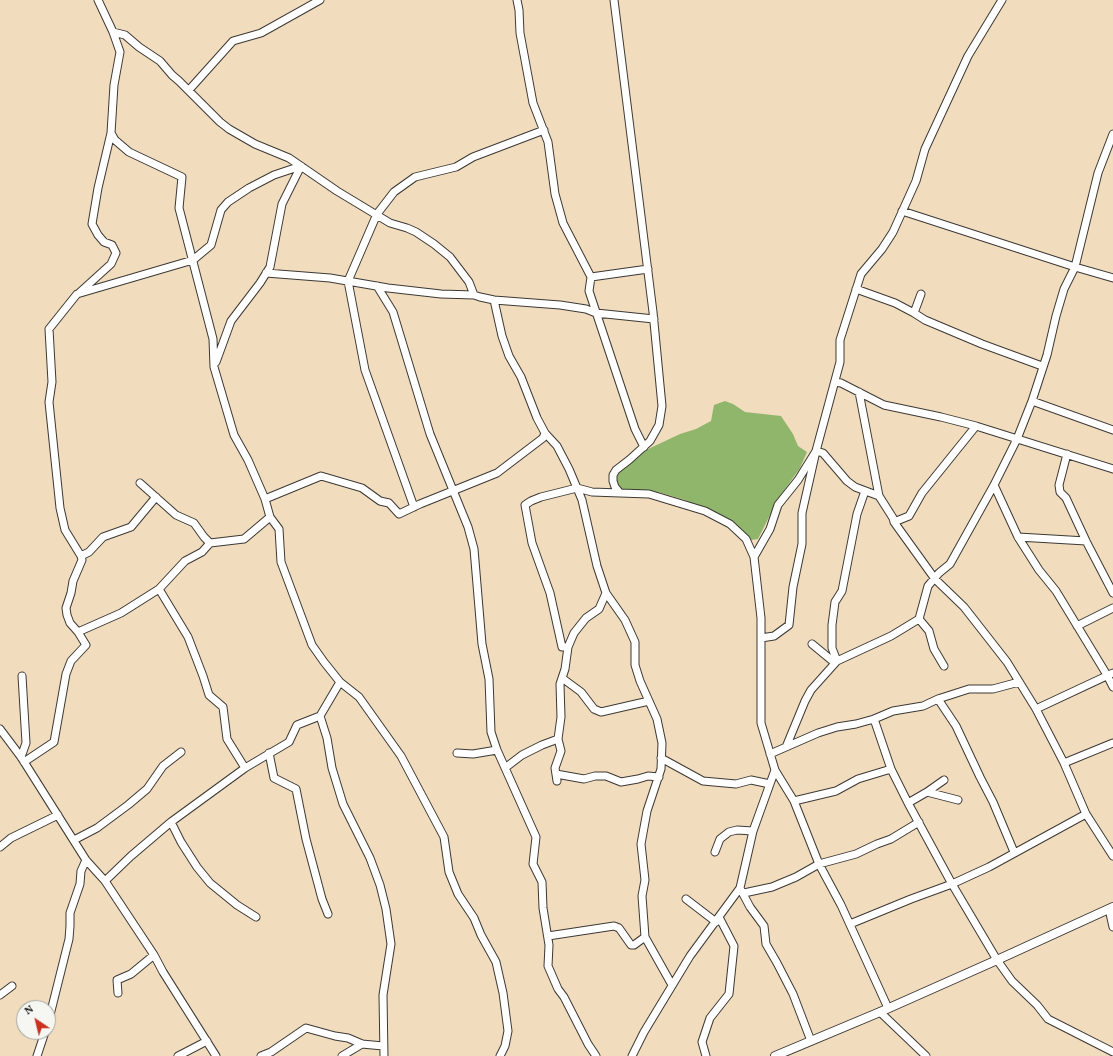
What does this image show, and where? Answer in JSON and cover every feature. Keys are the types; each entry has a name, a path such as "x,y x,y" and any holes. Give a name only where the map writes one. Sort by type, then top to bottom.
{"street":[{"path":"23,759 54,742 66,674 71,661 86,645 66,615 66,608 73,581 82,560 65,530 60,508 49,402 52,382 49,329 77,294 111,264 116,253 112,245 104,242 98,235 92,224 98,188 111,133 114,85 120,52 113,32 98,0"},
{"path":"189,90 233,41 261,33 320,0"},
{"path":"517,0 520,33 533,102 548,142 555,194 563,222 591,277 589,291 635,429 644,447"},
{"path":"614,0 654,319 662,406 659,425 650,440 644,447 616,470 613,475 615,487 620,493"},
{"path":"760,638 774,636 789,625 793,587 802,544 802,513 816,451 840,362 840,340 856,289 862,274 882,249 893,232 916,181 925,149 968,56 1002,0"},
{"path":"113,32 125,35 139,47 160,61 172,75 229,129 255,144 275,151 390,223 416,232 434,244 450,257 469,282 474,295"},
{"path":"414,507 365,370 348,281 377,214 394,192 415,177 456,167 473,157 544,130"},
{"path":"111,133 115,140 129,152 182,177 179,208 213,338 214,367 234,435 248,460 265,499 270,517 279,529 281,562 312,645 340,682 360,697 401,756 444,837 449,872 458,894 474,918 481,935 496,962 503,993 508,1031 505,1046 500,1056"},
{"path":"786,747 804,701 836,662 891,636 919,620 928,586 939,572 950,564 994,485 1017,439 1032,401 1042,366 1047,355 1064,289 1075,267 1098,173 1113,134"},
{"path":"77,294 193,260 211,245 222,210 228,202 249,188 274,175 301,166"},
{"path":"214,367 231,321 260,283 270,267 282,204 301,166"},
{"path":"902,211 1113,278"},
{"path":"591,277 648,269"},
{"path":"266,272 330,278 377,286 441,294 474,295 480,298 494,300 560,305 586,309 596,313 654,319"},
{"path":"377,286 393,312 430,434 468,527 474,549 482,644 489,679 491,732 497,750 536,838 533,864 542,882 543,908 549,945 548,966 558,989 564,997 588,1044 596,1056"},
{"path":"856,289 896,303 925,320 951,332 1042,366"},
{"path":"914,313 921,294"},
{"path":"494,300 502,336 509,356 521,376 537,418 545,433 556,446 569,469 582,500 597,566 606,594 626,620 635,642 635,664 640,681 657,719 662,743 661,770 648,811 641,844 645,880 642,896 645,937 672,985"},
{"path":"835,382 841,383 884,405 976,426 1113,469"},
{"path":"859,392 879,496 894,522 935,579 964,608 1007,662 1036,709 1064,763 1086,814 1113,856"},
{"path":"1032,401 1113,430"},
{"path":"894,522 908,516 922,493 976,426"},
{"path":"265,499 321,476 362,488 380,501 389,503 399,514 497,473 543,438 545,433"},
{"path":"816,451 823,453 855,487 879,496"},
{"path":"754,556 770,529 778,506 798,480 816,451"},
{"path":"1066,454 1059,485 1060,492 1066,498 1113,593"},
{"path":"140,482 176,515 194,523 210,544"},
{"path":"994,485 1018,537 1039,570 1056,591 1077,626 1110,674 1113,687"},
{"path":"568,647 562,647 550,593 532,543 525,505 531,501 577,488 592,492 649,494 705,511 730,524 746,539 754,556 761,618 761,722 770,754 775,770 794,801 819,864 841,905 888,1008"},
{"path":"836,662 832,648 832,625 835,602 842,591 857,514 864,491"},
{"path":"81,556 89,552 103,537 130,527 156,497"},
{"path":"78,632 121,613 159,589 185,560 202,552 210,544 244,539 270,517"},
{"path":"1018,537 1086,541"},
{"path":"159,589 188,637 209,695 223,707 227,739 245,768"},
{"path":"606,594 599,609 586,618 574,633 568,647 565,669 560,684 561,727 558,740 561,751 555,768 557,777 584,779 595,776 606,776 621,782 648,776 659,778"},
{"path":"1077,626 1113,608"},
{"path":"919,620 929,631 934,649 944,666"},
{"path":"812,644 836,662"},
{"path":"1036,709 1110,674"},
{"path":"22,676 26,743 23,759"},
{"path":"562,678 581,692 594,709 601,712 649,701"},
{"path":"105,881 136,851 171,822 245,768 289,742 297,725 320,716 340,682"},
{"path":"770,754 830,729 874,720 893,711 923,706 938,699 969,689 993,689 1019,682"},
{"path":"938,699 956,726 993,802 1014,852"},
{"path":"320,716 327,738 332,768 344,804 372,865 380,885 386,909 391,944 383,995 384,1056"},
{"path":"874,720 892,769 908,803 952,884 1012,981 1037,1005 1048,1019 1113,1052"},
{"path":"0,729 23,759 86,860 105,881 154,955 163,972 216,1056"},
{"path":"505,768 528,752 542,745 558,740"},
{"path":"1064,763 1113,743"},
{"path":"457,753 473,754 497,750"},
{"path":"74,840 97,828 128,805 146,789 163,766 181,752"},
{"path":"269,753 274,778 296,789 306,839 322,899 328,914"},
{"path":"661,758 703,781 736,784 751,780 770,784"},
{"path":"794,801 836,791 858,780 892,769"},
{"path":"632,1056 644,1032 690,956 717,919 742,891 753,831 775,770"},
{"path":"908,803 944,780"},
{"path":"927,792 958,800"},
{"path":"850,924 911,898 952,884 989,867 1086,814"},
{"path":"0,847 12,838 58,815"},
{"path":"171,822 181,842 210,884 237,905 256,917"},
{"path":"742,891 772,887 796,877 819,864 856,854 891,839 919,822"},
{"path":"715,852 720,839 729,832 737,830 753,831"},
{"path":"54,1000 67,945 70,926 70,912 80,884 81,871 86,860"},
{"path":"742,891 750,907 764,926 766,944 793,994 811,1041"},
{"path":"686,899 717,919 734,946 729,994 710,1018 702,1042 706,1056"},
{"path":"775,1056 789,1053 811,1041 998,960 1111,908 1113,927"},
{"path":"548,936 614,926 619,928 630,945 634,945 645,937"},
{"path":"118,992 117,980 131,974 154,955"},
{"path":"0,995 12,986"},
{"path":"880,1012 926,1056"},
{"path":"261,1056 270,1052 306,1028 348,1038 362,1044 383,1046"},
{"path":"37,1056 42,1040"},
{"path":"178,1056 207,1040"},
{"path":"342,1056 362,1044"}],"green space":[{"path":"725,401 733,404 745,412 781,416 793,434 798,446 807,452 800,468 778,499 758,539 751,540 724,520 685,500 658,492 624,491 617,486 616,480 619,472 646,450 711,421 714,405"}]}
